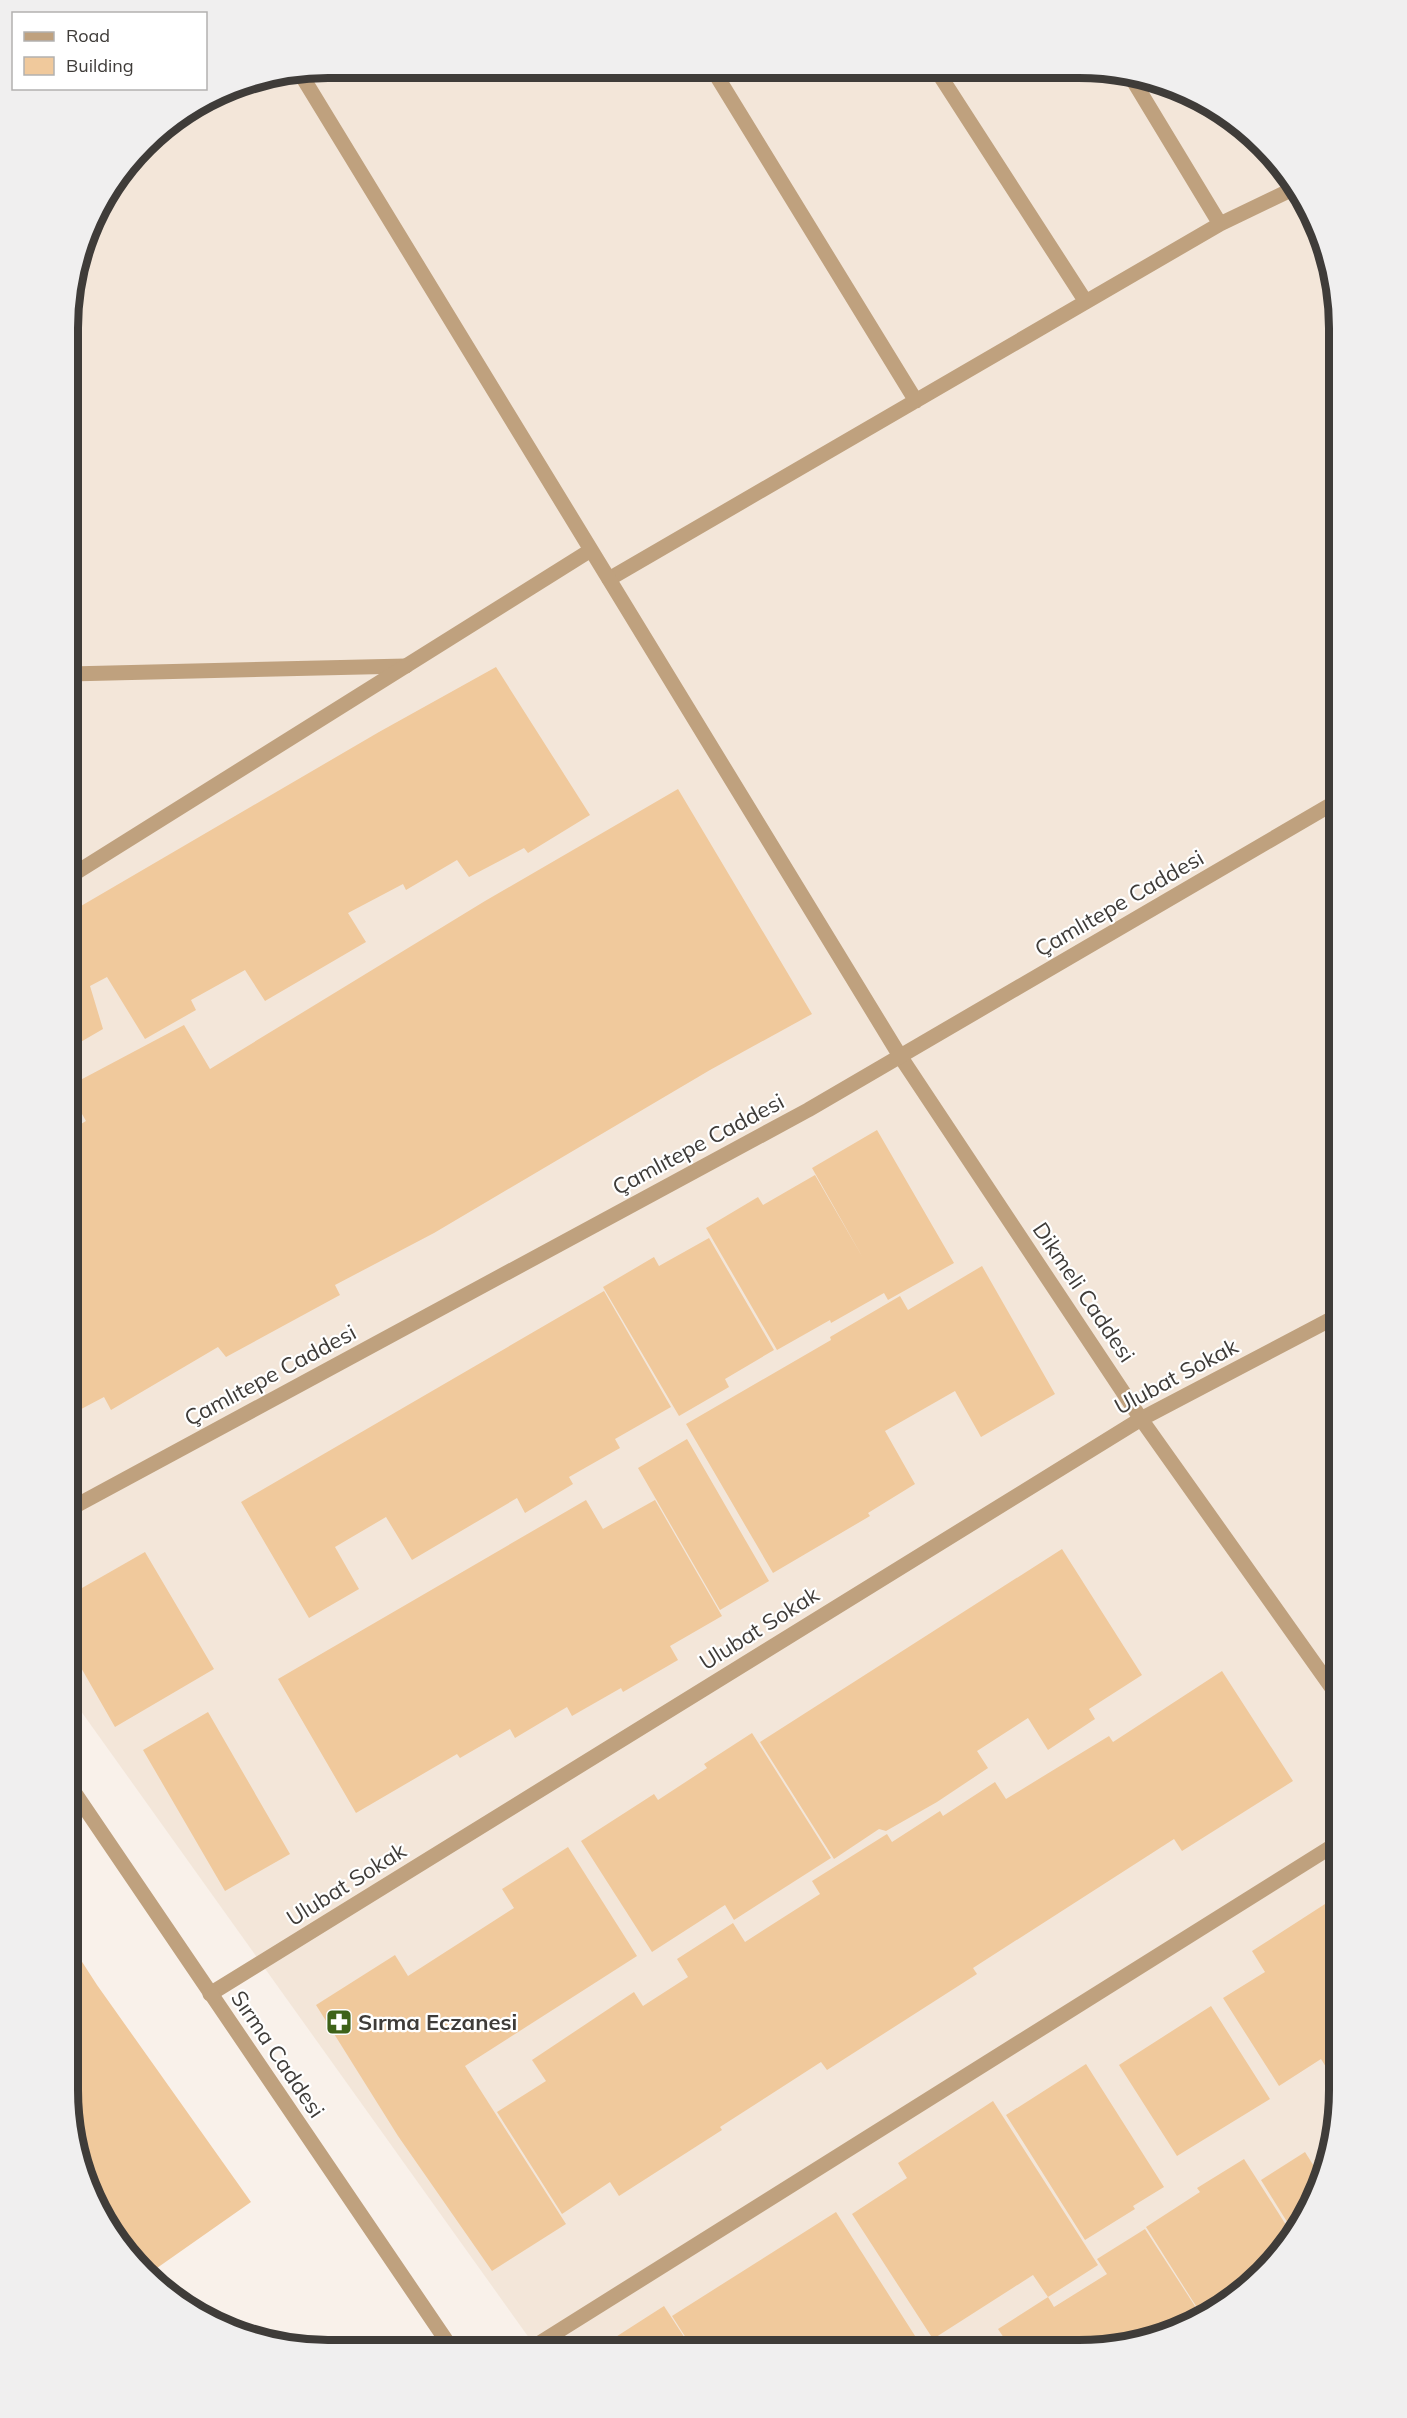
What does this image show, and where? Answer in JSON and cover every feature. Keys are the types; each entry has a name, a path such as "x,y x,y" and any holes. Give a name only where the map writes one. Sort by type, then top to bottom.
{"street":[{"path":"718,78 916,401"},
{"path":"942,78 1086,302"},
{"name":"Dikmeli Caddesi","path":"304,80 900,1056 1142,1419 1329,1684"},
{"path":"1136,85 1220,224"},
{"path":"609,579 1220,224 1288,191"},
{"path":"78,872 591,550"},
{"path":"78,674 406,666"},
{"name":"Çamlıtepe Caddesi","path":"78,1505 797,1116 1329,806"},
{"name":"Ulubat Sokak","path":"210,1994 1142,1419 1329,1320"},
{"name":"Sırma Caddesi","path":"78,1798 446,2340"},
{"path":"544,2340 1329,1848"}],"shaded area":[{"path":"328,78 1079,78 1111,80 1159,91 1218,120 1244,140 1267,163 1287,189 1310,232 1327,296 1329,328 1329,2090 1327,2122 1316,2170 1287,2229 1267,2255 1244,2278 1218,2298 1175,2321 1128,2335 1079,2340 531,2340 78,1707 78,328 80,296 91,248 120,189 140,163 163,140 189,120 232,97 296,80"}],"building":[{"path":"496,667 590,815 528,853 524,848 469,877 457,860 406,890 403,884 348,913 366,942 265,1001 245,970 191,1000 196,1010 145,1039 107,977 90,986 103,1029 78,1044 78,908 379,732"},
{"path":"678,789 812,1014 710,1070 434,1233 335,1285 340,1295 226,1357 218,1347 111,1410 104,1397 78,1411 78,1126 86,1121 78,1107 78,1081 184,1025 210,1069 485,901"},
{"path":"877,1130 954,1263 888,1300 884,1293 777,1350 706,1228 758,1197 763,1205 815,1175 863,1258 812,1168"},
{"path":"709,1238 774,1350 725,1379 729,1387 679,1416 603,1287 654,1257 659,1266"},
{"path":"982,1266 1055,1394 981,1437 955,1391 885,1431 915,1484 868,1513 870,1516 773,1573 686,1424 831,1340 830,1337 900,1296 908,1310"},
{"path":"604,1291 671,1407 615,1439 620,1448 569,1477 573,1484 525,1513 517,1498 412,1560 386,1517 335,1547 359,1589 309,1618 241,1502"},
{"path":"687,1439 769,1581 720,1610 638,1468"},
{"path":"586,1500 603,1529 655,1500 722,1616 670,1646 678,1660 623,1692 621,1688 572,1716 567,1707 515,1738 510,1729 460,1758 457,1754 356,1813 278,1679"},
{"path":"1062,1549 1142,1675 1089,1709 1095,1719 1048,1750 1028,1718 977,1751 988,1768 937,1802 886,1831 879,1829 834,1859 760,1742"},
{"path":"145,1552 214,1669 115,1727 78,1662 78,1590"},
{"path":"1222,1671 1293,1781 1182,1851 1174,1839 973,1968 977,1974 827,2070 821,2062 720,2127 722,2130 619,2196 610,2182 562,2214 497,2112 546,2081 532,2060 634,1992 643,2006 688,1977 677,1959 733,1923 745,1942 820,1894 812,1881 887,1834 892,1842 940,1811 943,1816 995,1782 1006,1799 1109,1736 1113,1742"},
{"path":"208,1712 290,1854 225,1891 143,1750"},
{"path":"752,1733 831,1858 734,1920 725,1905 652,1952 581,1841 654,1794 658,1800 707,1768 704,1764"},
{"path":"568,1847 637,1956 465,2066 566,2224 492,2271 398,2136 316,2005 395,1955 408,1976 514,1908 502,1889"},
{"path":"1329,1901 1329,2072 1321,2059 1279,2086 1223,1998 1265,1972 1252,1951"},
{"path":"78,1956 97,1985 251,2202 154,2270 120,2229 91,2170 80,2122"},
{"path":"1211,2006 1270,2099 1177,2156 1119,2065"},
{"path":"1086,2064 1164,2187 1133,2206 1135,2209 1085,2240 1006,2115"},
{"path":"993,2101 1098,2265 1048,2297 1033,2275 933,2339 852,2214 907,2178 898,2163"},
{"path":"1305,2152 1316,2170 1289,2225 1261,2180"},
{"path":"1244,2159 1288,2228 1267,2255 1244,2278 1218,2298 1198,2309 1146,2227 1200,2192 1197,2188"},
{"path":"836,2212 918,2340 687,2340 672,2316"},
{"path":"1145,2229 1197,2310 1159,2327 1111,2338 1005,2340 998,2329 1048,2297 1054,2307 1107,2274 1097,2259"},
{"path":"664,2306 686,2340 611,2340"}],"place":[{"name":"Sırma Eczanesi","path":"339,2022"}]}
